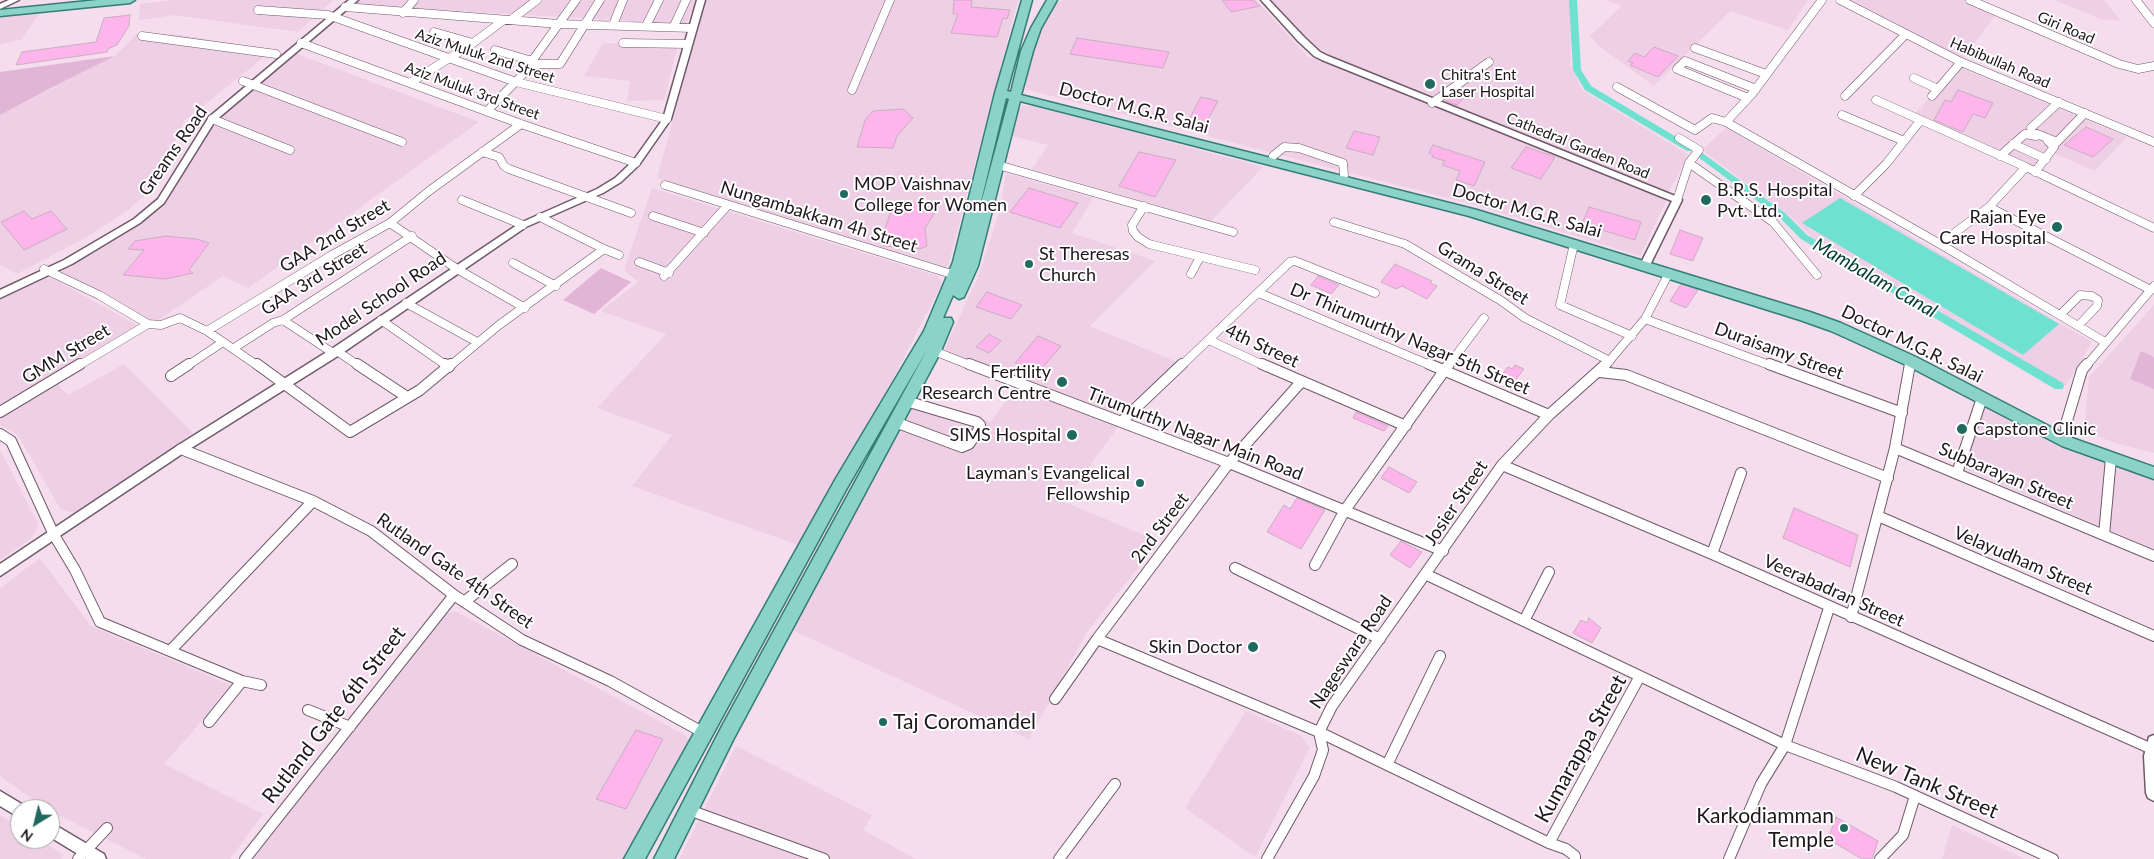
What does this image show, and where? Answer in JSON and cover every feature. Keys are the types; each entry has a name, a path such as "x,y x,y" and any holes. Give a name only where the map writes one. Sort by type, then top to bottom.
{"main road":[{"path":"0,7 68,0"},
{"path":"0,13 130,0"},
{"path":"961,277 969,225 1001,93 1027,0"},
{"path":"664,859 906,401 934,342 983,220 1027,51 1036,28 1052,0"},
{"name":"Doctor M.G.R. Salai","path":"1001,93 1017,93 1471,206 1839,323 1942,372 2029,421"},
{"name":"Doctor M.G.R. Salai","path":"1017,93 1466,211 1574,244 1646,262 1669,273 1836,327 1911,361 2029,421"},
{"path":"969,225 983,220"},
{"path":"634,859 846,476 934,342"},
{"path":"2029,421 2111,458 2154,473"},
{"path":"2067,438 2154,464"},
{"path":"2153,746 2154,793"}],"street":[{"path":"0,7 15,0"},
{"name":"Greams Road","path":"0,288 46,270 118,228 149,205 209,112 301,43 346,3 354,0"},
{"path":"404,13 414,0"},
{"path":"512,19 537,0"},
{"path":"487,111 533,62 576,0"},
{"path":"495,50 533,62 560,64 600,0"},
{"path":"613,25 623,0"},
{"path":"646,26 659,0"},
{"path":"674,26 686,0"},
{"name":"Model School Road","path":"0,571 181,449 335,352 524,225 584,198 618,180 636,163 667,119 701,0"},
{"path":"852,90 890,0"},
{"name":"Cathedral Garden Road","path":"1265,0 1317,54 1677,200"},
{"path":"1726,122 1756,89 1822,0"},
{"name":"Habibullah Road","path":"1840,0 1961,62 2083,115"},
{"name":"Giri Road","path":"1970,0 2119,64 2138,69 2154,66"},
{"path":"2136,0 2154,23"},
{"path":"346,3 404,13 512,19 559,24 692,28"},
{"name":"Aziz Muluk 2nd Street","path":"258,10 330,16 516,82 667,119"},
{"name":"Greams Road","path":"0,294 119,232 161,201 212,119 276,54 330,16"},
{"path":"410,83 473,43 504,20"},
{"path":"434,32 473,43"},
{"path":"1844,96 1906,34"},
{"path":"142,36 276,54"},
{"name":"Aziz Muluk 3rd Street","path":"301,43 521,124 636,163"},
{"path":"623,43 688,44"},
{"path":"1695,48 1766,74"},
{"path":"1748,98 1677,69 1684,61 1756,89"},
{"path":"1432,102 1488,62"},
{"path":"1932,96 1961,62"},
{"path":"1914,78 1938,89"},
{"path":"248,82 402,142"},
{"path":"1616,87 1694,130"},
{"path":"1876,100 2154,228"},
{"path":"2057,104 2031,128 2032,132 2057,142 2083,115 2154,142"},
{"path":"1842,115 1904,141"},
{"path":"1646,262 1677,200 1689,163 1699,150 1680,138 1712,118 1726,122 1940,244 2105,342"},
{"path":"212,119 290,150"},
{"path":"1854,196 1886,164 1920,121"},
{"name":"GAA 2nd Street","path":"207,331 332,255 390,223 429,191 521,124"},
{"path":"2000,156 2027,134 2049,142 2054,147 2035,172"},
{"path":"2013,144 2046,159"},
{"path":"482,152 499,157 504,166 509,169 584,198 630,213"},
{"path":"1689,163 1773,222 1817,275"},
{"path":"998,165 1233,232"},
{"path":"1940,244 1989,207 2026,168"},
{"name":"Nungambakkam 4h Street","path":"665,185 961,277"},
{"path":"462,200 524,225"},
{"path":"639,262 666,275 728,205"},
{"path":"1144,206 1132,225 1133,231 1138,237 1150,244 1255,270"},
{"path":"1989,207 2153,288 2082,370 2068,412 2067,438"},
{"path":"653,216 704,233"},
{"path":"540,217 619,255"},
{"name":"Grama Street","path":"1334,222 1405,244 1500,300 1525,318 1610,361"},
{"path":"390,223 412,236 457,269 525,308"},
{"name":"GAA 3rd Street","path":"234,348 273,323 282,320 412,236"},
{"path":"1574,244 1560,305 1632,336"},
{"path":"46,270 99,295 148,324 161,325 180,318 207,331 234,348 350,432 420,390 478,342 604,249"},
{"path":"1191,274 1200,256"},
{"path":"1122,422 1292,261 1374,293"},
{"path":"513,263 556,286"},
{"name":"Josier Street","path":"1425,574 1502,465 1549,415 1600,372 1632,336 1645,319 1669,273"},
{"name":"Dr Thirumurthy Nagar 5th Street","path":"1258,293 1549,415"},
{"path":"2060,315 2080,294 2092,296 2098,300 2097,306 2078,326"},
{"path":"406,303 478,342"},
{"path":"1315,565 1346,510 1444,371 1484,318"},
{"name":"Duraisamy Street","path":"1645,319 1902,413"},
{"path":"282,320 407,397"},
{"path":"381,320 449,367"},
{"name":"GMM Street","path":"0,412 148,324"},
{"name":"4th Street","path":"1209,340 1300,382 1406,426"},
{"path":"170,376 223,342"},
{"name":"Tirumurthy Nagar Main Road","path":"934,342 1122,422 1346,510 1443,551"},
{"path":"1851,617 1896,448 1911,361"},
{"path":"1600,372 1626,375 1888,478"},
{"name":"2nd Street","path":"1055,700 1229,463 1300,382"},
{"path":"1957,473 1982,398"},
{"path":"895,422 962,447 969,444 978,432 980,424 977,422 906,401"},
{"path":"0,434 10,441 54,535 75,570 100,622 261,686"},
{"name":"Subbarayan Street","path":"1896,448 2154,556"},
{"name":"Rutland Gate 4th Street","path":"181,449 313,501 371,531 454,595 522,640 610,681 704,733"},
{"path":"2104,535 2111,458"},
{"name":"Veerabadran Street","path":"1502,465 1712,554 1829,608 2153,746"},
{"path":"1712,554 1741,473"},
{"path":"171,650 313,501"},
{"name":"Velayudham Street","path":"1878,516 2154,636"},
{"path":"464,602 512,564"},
{"path":"1235,568 1380,639"},
{"path":"1524,621 1549,572"},
{"path":"1425,574 1640,676"},
{"name":"Nageswara Road","path":"1267,859 1314,776 1323,750 1319,732 1332,706 1425,574"},
{"name":"Rutland Gate 6th Street","path":"245,859 454,595"},
{"path":"1730,859 1761,784 1784,745 1829,608"},
{"path":"1098,639 1319,732 1549,843"},
{"path":"1387,765 1440,656"},
{"name":"Kumarappa Street","path":"1575,859 1575,856 1566,849 1549,843 1640,676 1784,745"},
{"path":"209,722 242,680"},
{"path":"308,710 350,727"},
{"name":"New Tank Street","path":"1784,745 1915,796 2053,859"},
{"path":"1059,859 1115,784"},
{"path":"1880,859 1903,835 1915,796"},
{"path":"689,810 824,859"},
{"path":"82,856 107,828"},
{"path":"60,838 82,856 99,859"}],"shaded area":[{"path":"170,0 333,0 298,32 175,15 139,20 140,4"},
{"path":"358,0 697,0 686,24 352,5"},
{"path":"706,0 1018,0 948,266 942,268 657,178"},
{"path":"1063,0 1256,0 1308,57 1332,62 1667,199 1640,256 1475,205 1028,90 1024,83 1040,28 1049,8"},
{"path":"1270,0 1570,0 1571,65 1582,90 1689,155 1668,193 1322,55"},
{"path":"1606,0 1808,0 1788,30 1730,11 1654,86 1599,46 1590,36 1622,6"},
{"path":"1849,0 1965,0 1996,14 1963,59"},
{"path":"2055,0 2104,0 2121,21 2100,19"},
{"path":"39,14 21,40 0,44 0,17"},
{"path":"138,33 181,35 273,50 184,121 155,186 127,211 87,237 17,274 0,265 0,115 115,56"},
{"path":"603,43 678,45 664,100 627,101 630,81 584,76"},
{"path":"292,52 479,122 248,288 223,276 154,323 54,269 159,205 192,156 199,130 213,114"},
{"path":"115,56 49,89 0,115 0,72"},
{"path":"1958,67 2127,137 2095,171 2051,152 2034,167 1913,116"},
{"path":"1023,106 1034,106 1263,167 1211,221 1032,169 1048,145 1012,136 1016,112"},
{"path":"1726,128 2092,342 2066,386 1813,238 1791,217 1702,150"},
{"path":"1006,173 1093,198 1072,233 1155,261 1090,326 1177,362 1118,414 949,354 945,348 978,277 1000,209"},
{"path":"652,188 938,276 942,283 897,371 798,545 632,486 672,435 597,408 666,334 601,311 638,282 624,270"},
{"path":"1840,198 2059,324 2023,355 1802,223"},
{"path":"601,268 631,282 594,314 563,300"},
{"path":"52,278 137,325 50,377 68,395 124,364 193,433 76,513 61,510 18,435 0,425 0,293 31,279"},
{"path":"2154,305 2154,453 2118,444 2084,431 2089,377"},
{"path":"2141,351 2154,357 2154,389 2130,379"},
{"path":"1015,389 1122,421 1064,502 1159,541 1087,632 1029,739 792,630 915,398 990,422"},
{"path":"1980,402 2043,437 2154,480 2154,549 1964,469"},
{"path":"0,450 39,525 32,538 0,560"},
{"path":"40,558 91,626 233,686 164,764 263,814 230,859 146,859 60,816 60,799 32,799 0,776 0,588"},
{"path":"455,611 685,735 690,742 623,859 252,859 445,614"},
{"path":"1246,711 1301,736 1310,747 1255,857 1185,808"},
{"path":"736,746 872,815 863,830 916,859 679,859"},
{"path":"0,815 10,822 10,849 54,849 64,855 61,859 0,859"},
{"path":"1952,825 2025,859 1942,859"}],"building":[{"path":"954,0 972,0 971,7 1010,10 1007,19 1003,18 997,37 951,33 958,14 953,14"},
{"path":"1222,0 1253,0 1260,6 1231,12"},
{"path":"130,15 129,26 117,45 108,49 107,52 16,65 22,52 96,42 104,18"},
{"path":"1077,38 1169,52 1163,68 1070,54"},
{"path":"1654,47 1678,56 1658,77 1630,65 1633,63 1628,61 1635,53 1644,57"},
{"path":"1460,90 1468,93 1457,105 1446,101"},
{"path":"1958,90 1993,103 1985,118 1973,114 1963,132 1934,120 1945,100 1951,102"},
{"path":"1201,97 1218,101 1202,131 1185,127"},
{"path":"903,109 913,118 897,136 893,148 857,147 865,120 873,111"},
{"path":"2086,127 2113,139 2093,157 2064,145"},
{"path":"1354,131 1380,137 1373,155 1346,148"},
{"path":"1433,145 1485,162 1474,186 1456,180 1460,171 1442,165 1445,161 1432,157 1433,155 1429,153"},
{"path":"1526,147 1555,157 1541,179 1511,168"},
{"path":"1139,152 1176,160 1155,197 1119,186"},
{"path":"1029,188 1078,203 1060,228 1010,212"},
{"path":"900,202 933,204 937,209 925,228 927,246 920,249 884,246 880,243 893,205"},
{"path":"1589,207 1641,222 1635,240 1582,224"},
{"path":"24,211 32,219 51,211 67,229 24,250 1,222"},
{"path":"1680,230 1703,238 1693,261 1670,254"},
{"path":"166,236 197,239 209,243 189,270 193,273 165,279 123,275 144,250 128,249 135,241"},
{"path":"1395,264 1432,281 1430,283 1437,286 1427,299 1402,286 1396,289 1381,282"},
{"path":"1318,276 1339,285 1331,294 1311,285"},
{"path":"1681,284 1698,290 1686,308 1670,301"},
{"path":"987,292 1022,305 1011,319 976,307"},
{"path":"989,334 1001,341 989,353 976,347"},
{"path":"1038,336 1061,346 1038,373 1015,363"},
{"path":"1515,365 1524,369 1514,382 1501,376 1508,367 1512,369"},
{"path":"1356,412 1388,426 1384,431 1353,418"},
{"path":"1389,467 1417,482 1409,493 1381,478"},
{"path":"1297,498 1325,510 1301,549 1267,532 1284,505 1290,509"},
{"path":"1794,508 1858,535 1850,567 1783,538"},
{"path":"1401,541 1422,552 1410,568 1390,555"},
{"path":"1589,618 1601,628 1592,643 1573,633 1581,620 1587,623"},
{"path":"636,730 663,739 626,809 596,799"},
{"name":"Karkodiamman Temple","path":"1836,817 1878,841 1872,859 1862,859 1828,839"}],"waterway":[{"name":"Mambalam Canal","path":"1573,0 1577,70 1588,88 1690,149"},
{"name":"Mambalam Canal","path":"1701,155 1782,215 1804,237 2059,386"}],"place":[{"name":"Chitra's Ent Laser Hospital","path":"1430,84"},
{"name":"MOP Vaishnav College for Women","path":"844,194"},
{"name":"B.R.S. Hospital Pvt. Ltd.","path":"1706,200"},
{"name":"Rajan Eye Care Hospital","path":"2057,227"},
{"name":"St Theresas Church","path":"1029,264"},
{"name":"Fertility Research Centre","path":"1062,382"},
{"name":"Capstone Clinic","path":"1962,429"},
{"name":"SIMS Hospital","path":"1072,435"},
{"name":"Layman's Evangelical Fellowship","path":"1140,483"},
{"name":"Skin Doctor","path":"1253,647"},
{"name":"Taj Coromandel","path":"883,722"},
{"name":"Karkodiamman Temple","path":"1844,828"}]}
